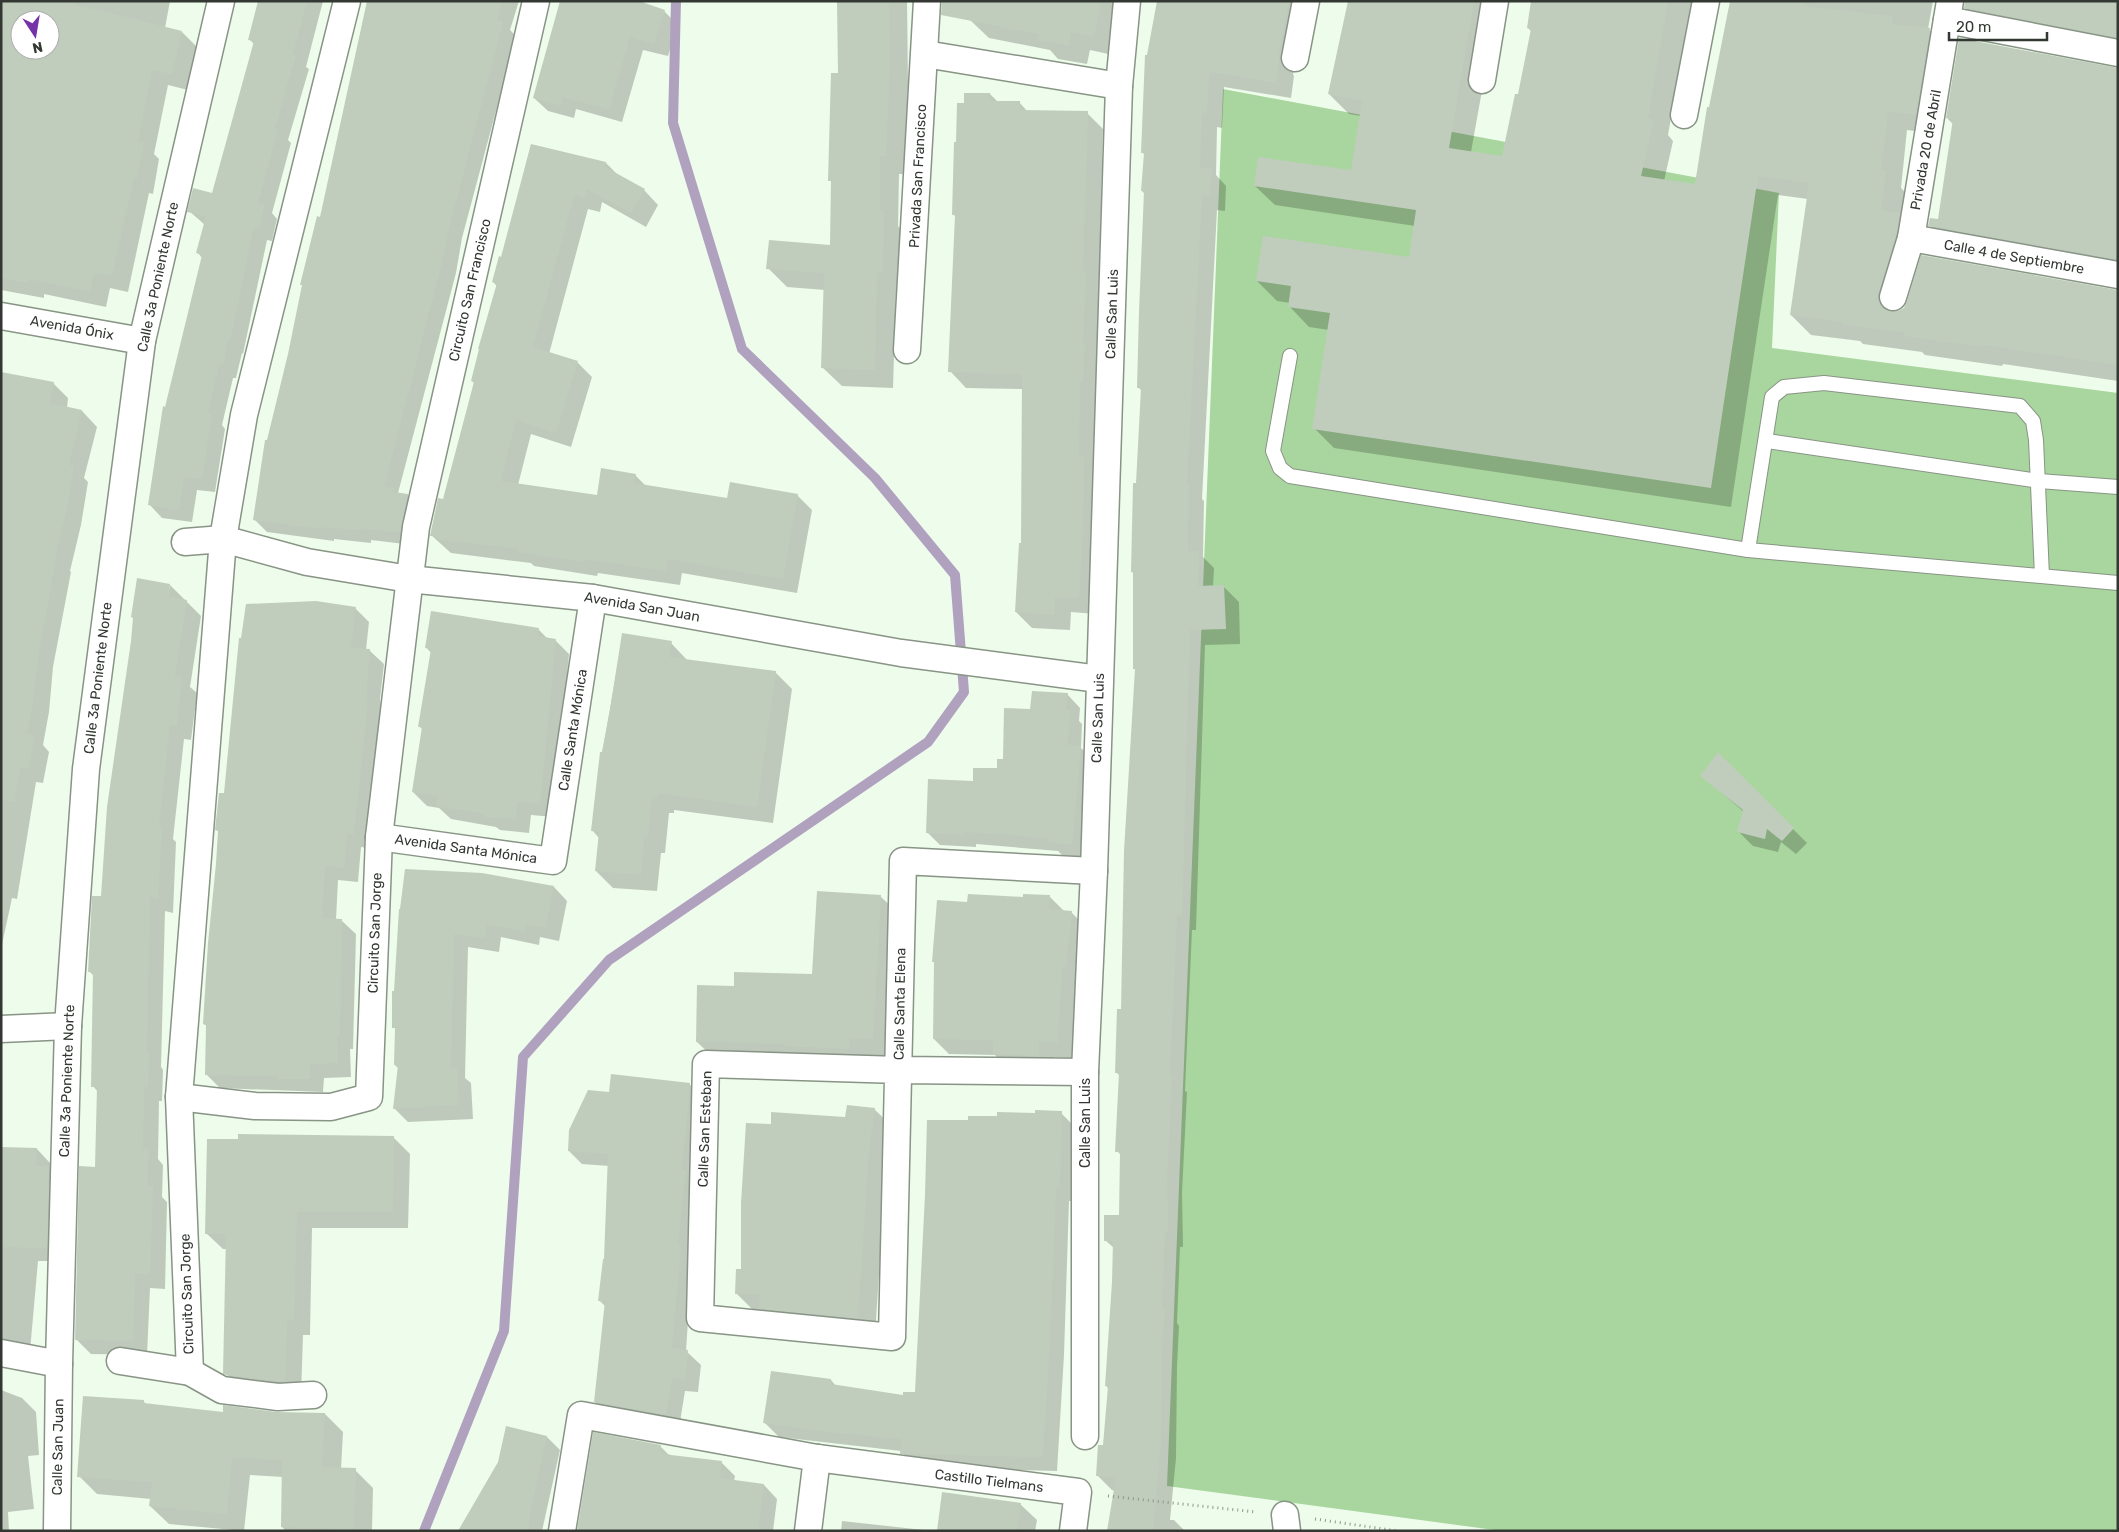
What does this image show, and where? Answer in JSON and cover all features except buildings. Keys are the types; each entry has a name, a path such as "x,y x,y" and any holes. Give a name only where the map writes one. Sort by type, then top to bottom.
{"street":[{"name":"Calle 3a Poniente Norte","path":"59,1364 68,1026 86,769 142,341 221,1"},
{"path":"224,539 244,415 347,1"},
{"name":"Circuito San Francisco","path":"410,579 416,528 536,1"},
{"name":"Privada San Francisco","path":"907,350 927,1"},
{"name":"Calle San Luis","path":"1085,1436 1085,1072 1094,871 1119,86 1127,1"},
{"path":"1294,58 1306,1"},
{"path":"1482,80 1495,1"},
{"path":"1684,115 1706,1"},
{"path":"1949,11 2118,53"},
{"name":"Privada 20 de Abril","path":"1893,296 1910,238 1949,11"},
{"path":"925,54 1119,86"},
{"name":"Calle 4 de Septiembre","path":"1910,238 2118,275"},
{"name":"Avenida Ónix","path":"1,316 142,341"},
{"name":"Avenida San Juan","path":"185,542 224,539 307,562 410,579 593,598 900,653 1099,679"},
{"name":"Circuito San Jorge","path":"190,1372 179,1097 224,539"},
{"name":"Circuito San Jorge","path":"179,1097 255,1106 331,1107 368,1097 379,837 410,579"},
{"name":"Calle Santa Mónica","path":"553,862 593,598"},
{"name":"Avenida Santa Mónica","path":"379,837 553,862"},
{"name":"Calle Santa Elena","path":"892,1337 903,861 1094,871"},
{"path":"1,1029 68,1026"},
{"name":"Calle San Esteban","path":"892,1337 700,1318 706,1064 899,1070 1085,1072"},
{"path":"1,1353 59,1364"},
{"path":"120,1361 190,1372 222,1390 278,1397 313,1396"},
{"name":"Calle San Juan","path":"57,1531 59,1364"},
{"name":"Castillo Tielmans","path":"562,1531 581,1415 817,1458 1078,1492"},
{"path":"808,1531 817,1458"},
{"path":"1073,1531 1078,1492"}],"lane":[{"path":"1290,356 1273,451 1280,468 1290,476 1748,550 2118,583"},
{"path":"1748,550 1772,397 1784,388 1824,383 2020,406 2032,421 2039,481 2042,576"},
{"path":"1766,441 2039,481 2118,487"}],"path":[{"path":"1078,1492 1286,1523 1398,1531"}],"green space":[{"path":"1223,89 1779,193 1772,348 2118,393 2118,1531 1502,1531 1167,1486"}],"waterway":[{"path":"424,1531 504,1331 523,1057 609,960 928,742 964,692 955,575 875,478 742,349 673,123 676,1"}]}
